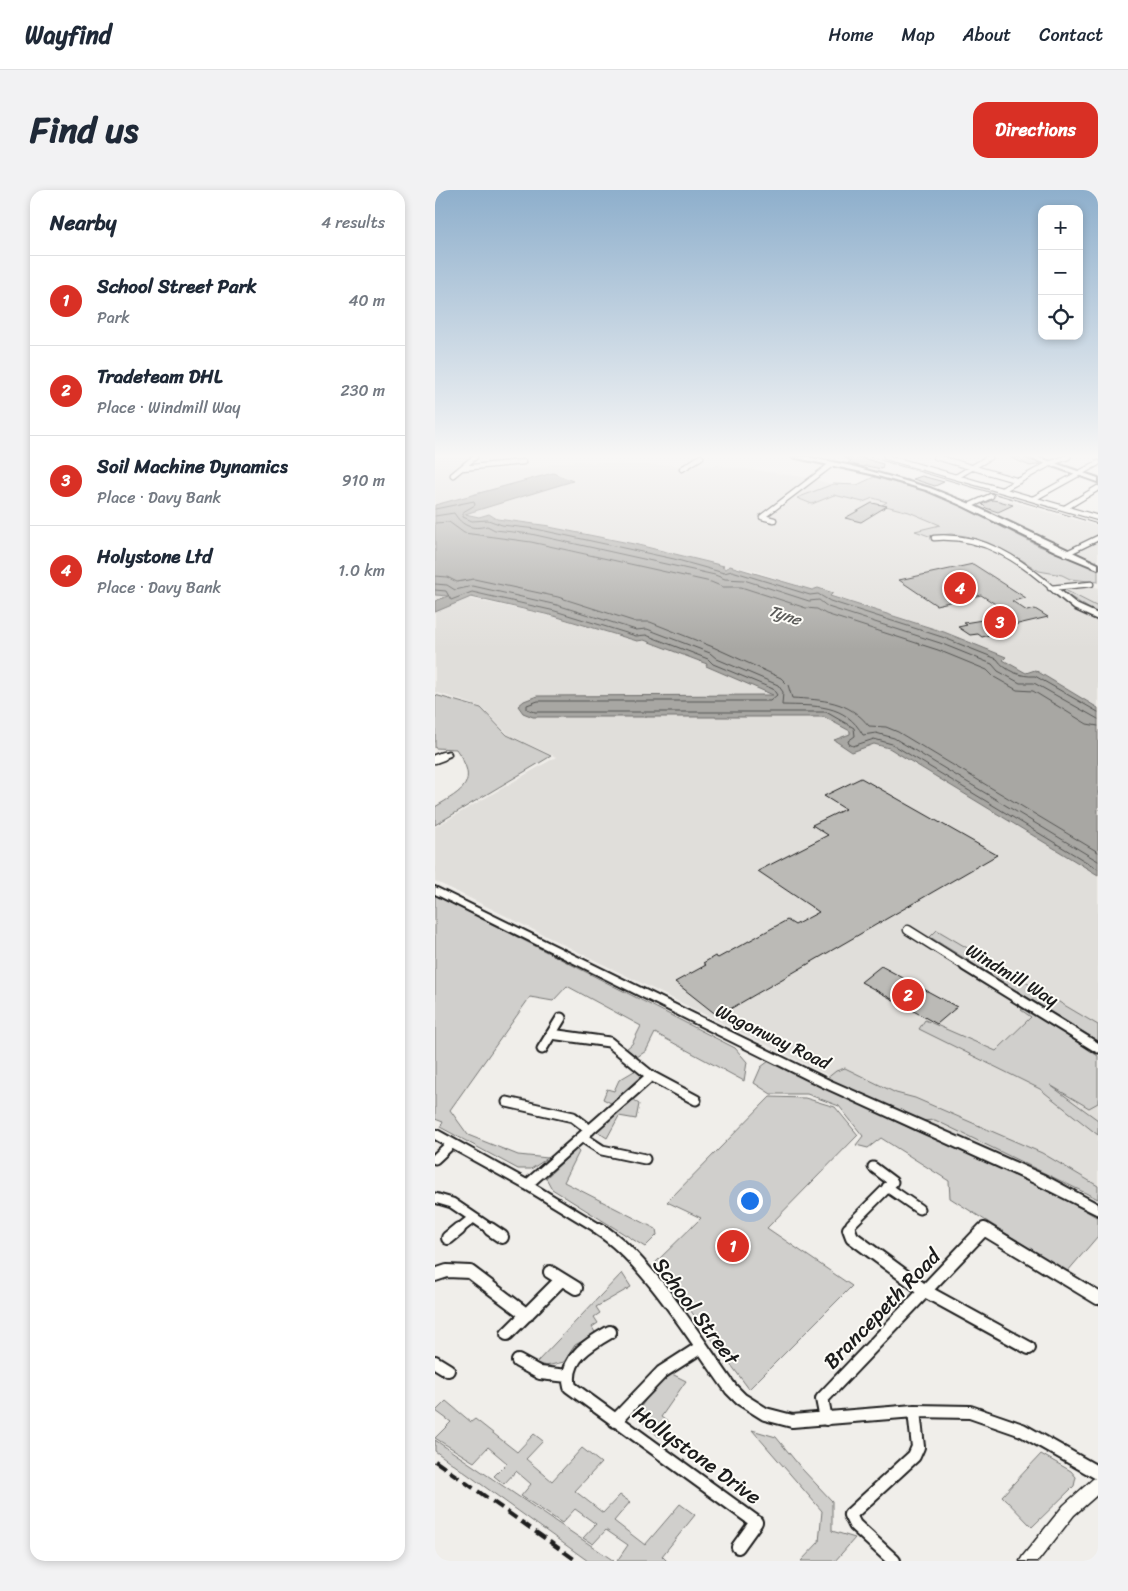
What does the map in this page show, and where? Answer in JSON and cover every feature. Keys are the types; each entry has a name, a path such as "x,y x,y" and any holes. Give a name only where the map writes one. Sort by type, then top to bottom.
{"main road":[{"path":"999,521 1065,554 1098,567"},
{"name":"Wagonway Road","path":"435,890 825,1083 1039,1179 1098,1210"}],"street":[{"path":"934,538 961,537 989,546 1027,567 1073,606 1098,617"},
{"path":"1065,554 1098,538"},
{"path":"1050,588 1091,584"},
{"path":"435,759 448,754"},
{"name":"Windmill Way","path":"908,930 1098,1048"},
{"path":"542,1049 561,1018"},
{"path":"551,1034 609,1042 651,1076 696,1100"},
{"path":"527,1185 651,1076"},
{"path":"507,1102 573,1117 601,1150 645,1159"},
{"name":"School Street","path":"435,1134 527,1185 605,1233 626,1250 670,1304 701,1348 741,1399 778,1419 826,1419 914,1411 970,1412 1022,1430 1098,1473"},
{"path":"435,1159 451,1144"},
{"path":"873,1168 919,1209"},
{"path":"890,1185 851,1224 849,1230 852,1237 925,1291 1029,1348"},
{"path":"435,1198 452,1203 502,1237"},
{"path":"448,1238 473,1218"},
{"name":"Brancepeth Road","path":"826,1419 822,1399 984,1229 1098,1298"},
{"path":"435,1275 453,1270 470,1272 527,1314"},
{"path":"550,1272 576,1288"},
{"path":"507,1334 561,1280"},
{"path":"518,1362 540,1373 569,1381 575,1358 611,1332"},
{"name":"Hollystone Drive","path":"615,1421 662,1372 701,1348"},
{"path":"435,1362 448,1370"},
{"name":"Hollystone Drive","path":"569,1381 615,1421 756,1522 737,1547"},
{"path":"894,1561 851,1519 852,1512 915,1456 918,1447 914,1411"},
{"path":"1028,1561 1069,1510 1098,1484"}],"shaded area":[{"path":"508,521 946,521 1013,556 1005,559 1036,574 1054,569 1098,588 1098,708 1035,670 1026,673 1003,660 1006,657 944,632 829,595 832,593 818,588 812,590 751,570 730,566 726,569 723,566 634,544 530,523"},
{"path":"930,521 990,521 1039,546 1098,569 1098,582 1070,579 1062,575 1039,571 1022,560 966,536 951,534 929,536 915,531 940,525"},
{"path":"1004,521 1080,521 1098,526 1098,564 1042,540"},
{"path":"1065,590 1098,607 1098,614 1061,591"},
{"path":"435,595 472,599 555,617 637,641 644,640 707,664 706,666 773,695 771,716 824,717 850,731 850,734 834,739 852,752 874,744 889,748 1098,875 1098,1203 1084,1193 827,1075 435,881 435,827 556,757 509,735 481,707 435,692"},
{"path":"435,695 481,708 507,735 551,756 435,825 435,807 460,790 465,784 467,770 456,749 435,748"},
{"path":"435,895 735,1048 747,1062 744,1081 655,1033 646,1051 637,1057 626,1049 632,1044 641,1026 567,986 553,1001 530,997 450,1110 468,1135 518,1155 548,1158 531,1169 518,1169 440,1127 443,1122 435,1119"},
{"path":"937,930 1098,1025 1098,1041 930,937"},
{"path":"1025,1007 1098,1056 1098,1103 1089,1108 1050,1085 1098,1120 1098,1135 1040,1089 919,1029 925,1020 996,1051 1031,1017 1021,1010"},
{"path":"769,1061 916,1131 1041,1185 1098,1218 1098,1236 1067,1272 950,1198 949,1181 881,1138 868,1148 856,1145 863,1136 839,1106 807,1094 771,1094 754,1083 761,1067"},
{"path":"845,1068 896,1093 915,1098 1042,1153 1098,1186 1098,1199 935,1120 922,1121 826,1079 836,1071"},
{"path":"636,1070 641,1076 611,1103 603,1099 607,1089 614,1091 619,1080"},
{"path":"770,1097 805,1098 835,1107 858,1135 767,1228 852,1286 749,1389 655,1263 701,1218 667,1202"},
{"path":"633,1100 639,1104 636,1119 619,1116 607,1138 596,1131"},
{"path":"576,1149 579,1152 564,1182 656,1229 657,1235 645,1247 552,1189 546,1178"},
{"path":"622,1273 631,1287 596,1307 600,1313 594,1317 598,1323 592,1327 596,1334 575,1345 564,1362 546,1366 536,1363"},
{"path":"672,1374 686,1381 661,1417 672,1425 659,1437 641,1420 640,1408 653,1389"},
{"path":"446,1401 471,1422 475,1419 517,1452 534,1434 543,1441 526,1459 552,1481 582,1448 601,1463 575,1491 603,1513 620,1495 630,1502 614,1521 645,1545 680,1504 695,1515 662,1556 667,1561 617,1561 628,1545 606,1530 593,1544 583,1538 596,1524 575,1509 562,1523 521,1496 531,1484 516,1471 504,1484 494,1476 507,1463 488,1447 474,1462 435,1438 451,1422 436,1411"},
{"path":"752,1430 776,1437 802,1469 832,1501 832,1531 855,1538 835,1561 801,1561 819,1542 822,1511"},
{"path":"435,1440 614,1561 588,1561 435,1451"},
{"path":"1041,1454 1071,1471 1076,1477 1074,1486 1032,1527 1002,1496"}],"water":[{"name":"Tyne","path":"435,521 512,521 550,526 634,544 724,566 722,567 726,569 730,566 812,590 818,588 833,593 830,596 944,632 1006,657 1003,660 1026,673 1035,670 1098,708 1098,875 889,748 874,744 852,752 834,740 850,734 850,731 824,717 533,717 523,713 518,706 524,701 537,696 773,695 706,666 707,664 644,640 637,641 554,616 471,597 435,612 435,601 448,596 435,595"}],"building":[{"path":"973,564 1026,598 1012,601 1027,611 1035,609 1048,617 1001,628 1005,631 982,637 978,634 970,635 958,627 967,625 964,623 1007,616 1003,614 1008,612 981,595 936,605 899,580"},
{"path":"861,778 997,855 718,1016 675,982 706,965 703,963 715,956 718,958 787,920 795,925 819,912 758,871 828,835 812,825 845,809 824,796"},
{"path":"881,966 957,1007 937,1024 861,982"}],"tram line":[{"path":"1088,521 1098,524"}],"railway":[{"path":"435,1461 577,1561"}],"place":[{"name":"Holystone Ltd","path":"960,588"},
{"name":"Soil Machine Dynamics","path":"1000,622"},
{"name":"Tradeteam DHL","path":"908,995"},
{"name":"School Street Park","path":"733,1246"}]}
